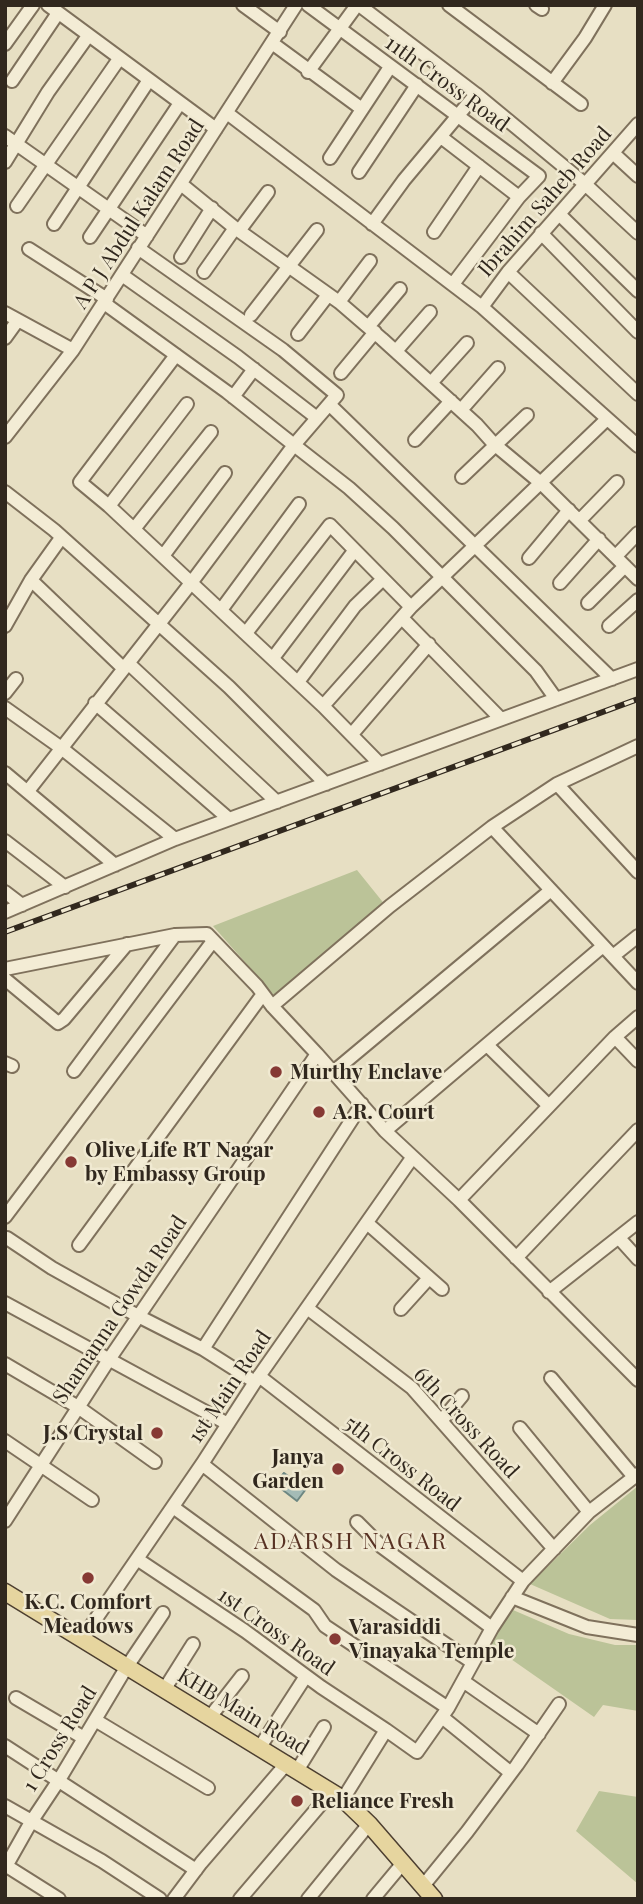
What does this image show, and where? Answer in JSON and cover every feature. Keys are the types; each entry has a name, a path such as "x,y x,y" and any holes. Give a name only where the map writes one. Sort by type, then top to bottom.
{"main road":[{"name":"KHB Main Road","path":"5,1592 337,1795 369,1824 434,1899"}],"street":[{"path":"5,44 10,24 33,5"},
{"path":"243,5 280,32"},
{"name":"A P J Abdul Kalam Road","path":"5,438 73,350 296,5"},
{"name":"11th Cross Road","path":"308,5 539,176 519,197"},
{"path":"309,72 358,5 476,94 585,184 638,233"},
{"path":"449,5 581,104"},
{"path":"552,83 605,5"},
{"path":"12,81 53,9 216,129"},
{"path":"5,162 11,139 89,36"},
{"path":"272,43 362,109"},
{"path":"17,206 119,59"},
{"path":"330,158 390,66"},
{"path":"54,224 149,80"},
{"path":"359,172 417,85"},
{"path":"372,224 404,180 476,94"},
{"path":"90,237 180,103"},
{"path":"226,113 482,307 638,446"},
{"name":"Ibrahim Saheb Road","path":"482,307 541,233 638,124"},
{"path":"441,137 519,197 453,284"},
{"path":"11,139 76,188 147,236"},
{"path":"613,153 638,176"},
{"path":"434,232 479,166"},
{"path":"181,184 237,230 334,298 396,351 494,444 542,484 638,579"},
{"path":"204,272 268,192"},
{"path":"181,257 212,208"},
{"path":"559,214 638,291"},
{"path":"251,315 317,230"},
{"path":"541,233 638,332"},
{"path":"28,791 191,583 294,444 337,395 283,350 138,248"},
{"path":"29,249 105,301 349,488 393,528 440,578 536,671 556,699"},
{"path":"298,334 370,261"},
{"path":"508,272 638,394"},
{"path":"122,275 254,369 317,418"},
{"path":"341,373 400,289"},
{"path":"396,351 430,312"},
{"path":"5,313 73,350"},
{"path":"5,338 18,320"},
{"path":"431,383 467,343"},
{"path":"176,355 80,482 222,610 380,764"},
{"path":"415,440 498,368"},
{"path":"233,397 254,369"},
{"path":"109,506 187,404"},
{"path":"330,405 612,679"},
{"path":"462,477 527,415"},
{"path":"323,706 411,607 607,419"},
{"path":"134,529 211,432"},
{"path":"163,556 225,473"},
{"path":"580,520 617,482"},
{"path":"5,492 229,687 326,784"},
{"path":"222,610 299,504"},
{"path":"529,558 569,510"},
{"path":"246,633 330,525 411,607"},
{"path":"616,555 638,533"},
{"path":"5,626 31,580 61,538"},
{"path":"559,583 599,540"},
{"path":"273,658 354,551"},
{"path":"588,603 625,566"},
{"path":"298,682 355,606 383,579"},
{"path":"31,580 277,802"},
{"path":"609,626 638,600"},
{"path":"402,618 501,719"},
{"path":"352,734 429,644"},
{"path":"5,912 175,839 638,669"},
{"path":"5,694 16,679"},
{"path":"95,703 229,819"},
{"path":"5,708 60,747 175,839"},
{"path":"272,1006 390,906 492,827 557,784 633,748 638,761"},
{"path":"5,773 116,865"},
{"path":"557,784 638,872"},
{"path":"492,827 638,983"},
{"path":"5,841 65,887"},
{"path":"332,1073 551,890"},
{"path":"5,892 22,905"},
{"path":"8,965 45,962 174,935 207,934 263,993 384,1131 460,1200 638,1380"},
{"path":"74,1071 174,935"},
{"path":"613,956 638,936"},
{"path":"5,1217 213,941"},
{"path":"5,979 58,1023 127,944"},
{"path":"384,1131 603,946"},
{"path":"79,1245 263,993"},
{"path":"460,1200 615,1037 638,1017"},
{"path":"615,1037 638,1061"},
{"path":"487,1045 549,1106"},
{"name":"Shamanna Gowda Road","path":"7,1513 42,1465 138,1316 317,1054"},
{"path":"203,1349 362,1104"},
{"path":"516,1258 638,1130"},
{"name":"1st Main Road","path":"82,1639 257,1379 412,1158"},
{"path":"549,1292 638,1222"},
{"path":"367,1223 442,1289"},
{"path":"619,1237 638,1259"},
{"name":"5th Cross Road","path":"7,1238 52,1268 257,1379 523,1581"},
{"path":"401,1309 429,1278"},
{"path":"5,1303 228,1424"},
{"name":"6th Cross Road","path":"307,1308 412,1388 554,1549"},
{"path":"5,1364 78,1407 155,1462"},
{"path":"445,1713 492,1628 523,1581 589,1513 636,1475 551,1378"},
{"path":"442,1420 462,1396"},
{"path":"520,1428 589,1513"},
{"path":"5,1441 92,1500"},
{"path":"202,1464 336,1570 472,1662"},
{"path":"173,1507 314,1610 325,1626 445,1713 511,1773"},
{"path":"357,1522 382,1547 492,1628"},
{"name":"1st Cross Road","path":"137,1559 417,1752 445,1713"},
{"path":"512,1597 587,1627 638,1635"},
{"name":"1 Cross Road","path":"6,1866 126,1668 163,1613"},
{"path":"164,1690 193,1644"},
{"path":"210,1717 242,1676"},
{"path":"260,1746 306,1676"},
{"path":"463,1681 539,1734"},
{"path":"16,1698 84,1738"},
{"path":"423,1886 511,1773 559,1704"},
{"path":"95,1720 208,1788"},
{"path":"174,1899 196,1870 292,1766 324,1727"},
{"path":"240,1899 337,1795 386,1730"},
{"path":"5,1746 196,1870"},
{"path":"5,1806 125,1875 160,1899"},
{"path":"308,1899 369,1824"},
{"path":"373,1899 403,1863"},
{"path":"6,1866 59,1899"}],"green space":[{"path":"357,870 386,906 274,995 213,926"},
{"path":"638,1486 638,1620 610,1619 530,1584 590,1525"},
{"path":"513,1610 569,1634 615,1645 638,1645 638,1711 603,1705 594,1717 488,1643"},
{"path":"599,1791 638,1797 638,1884 576,1831"}],"water":[{"path":"284,1473 306,1489 297,1501 275,1484"}],"railway":[{"path":"5,932 638,699"}],"place":[{"name":"Murthy Enclave","path":"276,1072"},
{"name":"A.R. Court","path":"319,1112"},
{"name":"Olive Life RT Nagar by Embassy Group","path":"71,1162"},
{"name":"J.S Crystal","path":"157,1433"},
{"name":"Janya Garden","path":"338,1469"},
{"name":"K.C. Comfort Meadows","path":"88,1578"},
{"name":"Varasiddi Vinayaka Temple","path":"335,1639"},
{"name":"Reliance Fresh","path":"297,1801"}],"district":[{"name":"ADARSH NAGAR","path":"351,1542"}]}
